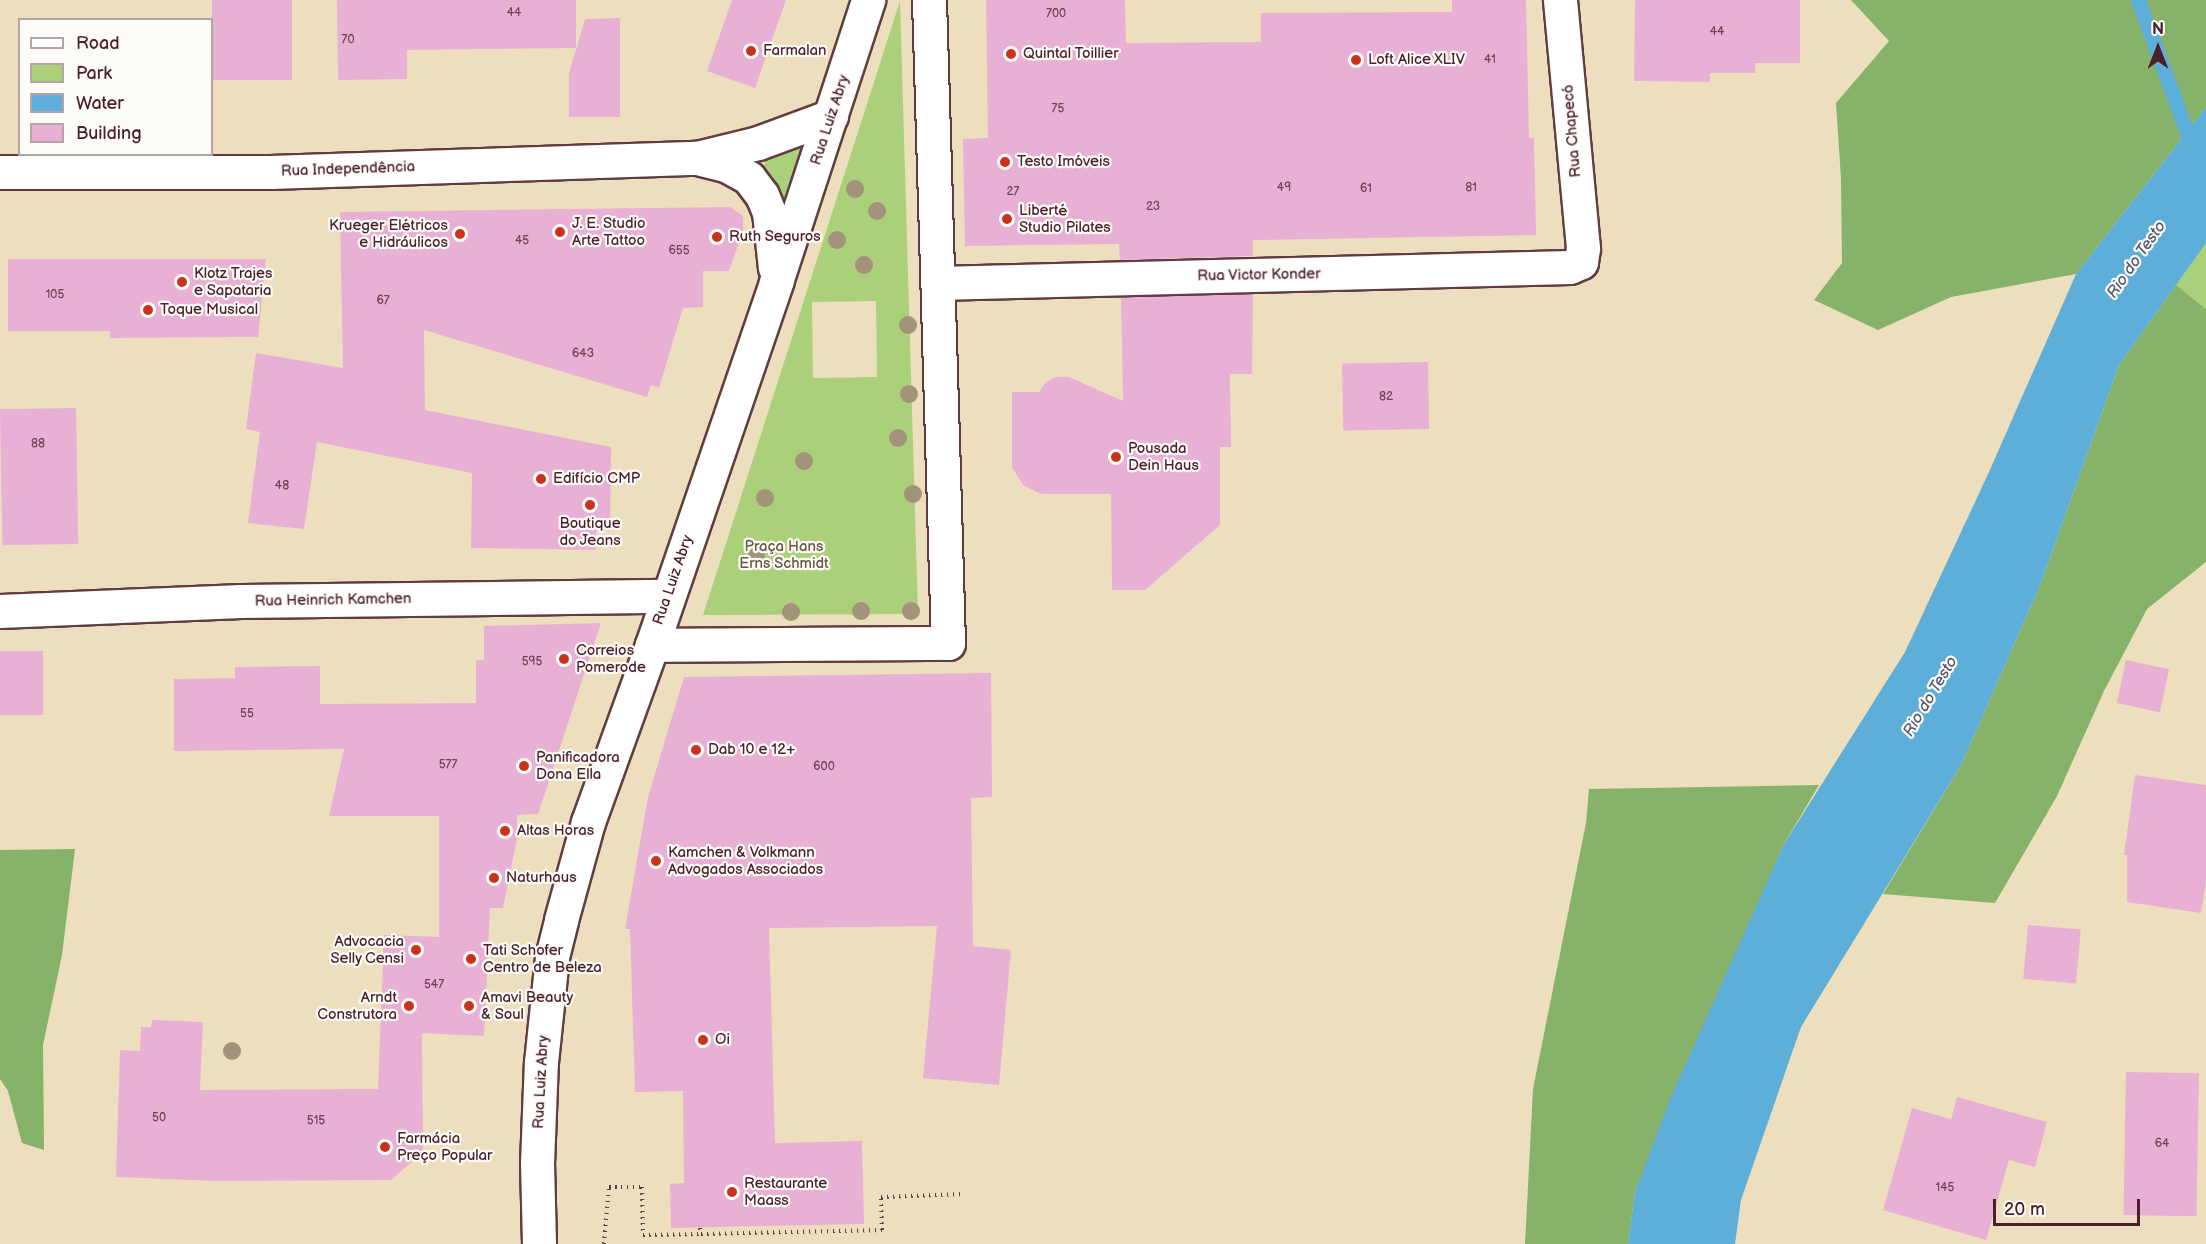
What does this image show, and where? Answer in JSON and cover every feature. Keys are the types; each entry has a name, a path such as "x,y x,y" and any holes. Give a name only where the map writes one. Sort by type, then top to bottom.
{"street":[{"name":"Rua Luiz Abry","path":"539,1244 537,1164 539,1110 552,957 588,822 652,645 776,282 868,0"},
{"path":"652,645 948,643 929,0"},
{"name":"Rua Chapecó","path":"1560,0 1583,248 1581,262"},
{"name":"Rua Independência","path":"0,172 259,172 697,158 758,143 831,116"},
{"name":"Rua Independência","path":"697,158 726,165 749,178 762,195 769,212 776,282"},
{"name":"Rua Victor Konder","path":"937,283 1570,267 1581,262"},
{"name":"Rua Heinrich Kamchen","path":"0,611 252,601 667,596"}],"path":[{"path":"604,1244 609,1187 642,1187 643,1235 882,1230 881,1197 962,1194"},
{"path":"700,1228 701,1234"}],"green space":[{"path":"1851,0 2206,0 2206,107 2076,274 1951,297 1878,330 1814,300 1842,263 1841,179 1836,103 1889,41"},
{"name":"Praça Hans Erns Schmidt","path":"900,1 918,614 703,615","holes":["876,301 877,377 813,378 812,302"]},
{"path":"817,133 794,207 781,203 761,176 768,152"},
{"path":"2206,243 2206,309 2176,285"},
{"path":"2176,285 2206,309 2206,562 2147,609 2104,691 2057,796 1995,903 1883,894 1961,765 2041,583 2119,365"},
{"path":"1819,785 1784,844 1635,1192 1628,1244 1525,1244 1533,1089 1586,823 1589,789"},
{"path":"75,849 62,955 43,1045 44,1150 22,1143 8,1091 0,1079 0,850"}],"water":[{"name":"Rio do Testo","path":"2206,107 2206,243 2119,365 2041,583 1961,765 1801,1027 1741,1200 1735,1244 1628,1244 1635,1192 1670,1099 1784,844 1905,652 1989,472 2076,274"}],"building":[{"path":"212,0 292,0 292,80 213,80"},
{"path":"337,0 576,0 576,48 407,50 407,79 338,80"},
{"path":"732,0 786,0 755,88 707,71"},
{"path":"986,0 1125,0 1126,43 1261,42 1261,13 1452,12 1452,0 1526,0 1529,138 1534,138 1536,235 1253,240 1253,256 1120,260 1119,244 965,246 963,139 988,138"},
{"path":"1635,0 1800,0 1800,63 1755,63 1755,73 1710,73 1710,82 1634,81"},
{"path":"620,18 620,117 569,117 569,73 585,19"},
{"path":"730,207 743,216 743,231 729,271 703,271 703,307 683,308 659,388 651,385 647,397 424,330 425,410 611,447 610,531 596,531 596,550 471,548 472,473 317,442 304,529 248,523 260,432 246,429 256,353 343,368 340,212"},
{"path":"8,259 266,259 258,337 110,338 110,331 8,331"},
{"name":"Pousada Dein Haus","path":"1253,294 1252,374 1230,374 1231,447 1220,447 1220,525 1145,590 1112,590 1111,494 1041,494 1023,485 1012,467 1012,392 1039,392 1046,382 1056,377 1069,377 1123,401 1121,297"},
{"path":"1428,362 1429,429 1343,430 1342,364"},
{"path":"76,408 78,544 2,545 0,409"},
{"path":"601,623 538,814 517,815 517,839 503,908 490,908 484,1036 422,1033 423,1152 391,1180 218,1181 116,1177 120,1050 140,1051 141,1027 151,1027 152,1020 203,1022 200,1090 378,1089 384,935 439,937 439,816 329,816 344,749 174,751 174,679 235,678 235,667 320,666 320,704 476,703 476,660 484,660 484,626"},
{"path":"0,651 43,651 43,715 0,715"},
{"path":"2126,660 2169,669 2160,712 2117,703"},
{"path":"991,673 992,797 971,798 973,946 1011,950 999,1085 923,1078 937,926 769,928 775,1143 862,1141 864,1224 671,1228 670,1184 684,1183 683,1091 635,1092 630,929 625,929 648,797 684,677"},
{"path":"2135,775 2206,785 2206,880 2201,913 2127,902 2127,855 2124,855"},
{"path":"2028,925 2081,930 2076,983 2023,979"},
{"path":"2126,1072 2199,1073 2196,1216 2124,1215"},
{"path":"1957,1097 2047,1122 2035,1167 2009,1160 1986,1240 1883,1210 1912,1108 1951,1119"}],"waterway":[{"path":"2138,0 2193,149"}],"place":[{"name":"Farmalan","path":"751,51"},
{"name":"Quintal Toillier","path":"1011,54"},
{"name":"Loft Alice XLIV","path":"1356,60"},
{"name":"Testo Imóveis","path":"1005,162"},
{"name":"Liberté Studio Pilates","path":"1007,219"},
{"name":"J. E. Studio Arte Tattoo","path":"560,232"},
{"name":"Krueger Elétricos e Hidráulicos","path":"460,234"},
{"name":"Ruth Seguros","path":"717,237"},
{"name":"Klotz Trajes e Sapataria","path":"182,282"},
{"name":"Toque Musical","path":"148,310"},
{"name":"Pousada Dein Haus","path":"1116,457"},
{"name":"Edifício CMP","path":"541,479"},
{"name":"Boutique do Jeans","path":"590,505"},
{"name":"Correios Pomerode","path":"564,659"},
{"name":"Dab 10 e 12+","path":"696,750"},
{"name":"Panificadora Dona Ella","path":"524,766"},
{"name":"Altas Horas","path":"505,831"},
{"name":"Kamchen & Volkmann Advogados Associados","path":"656,861"},
{"name":"Naturhaus","path":"494,878"},
{"name":"Advocacia Selly Censi","path":"416,950"},
{"name":"Tati Schofer Centro de Beleza","path":"471,959"},
{"name":"Arndt Construtora","path":"409,1006"},
{"name":"Amavi Beauty & Soul","path":"469,1006"},
{"name":"Oi","path":"703,1040"},
{"name":"Farmácia Preço Popular","path":"385,1147"},
{"name":"Restaurante Maass","path":"732,1192"}]}
